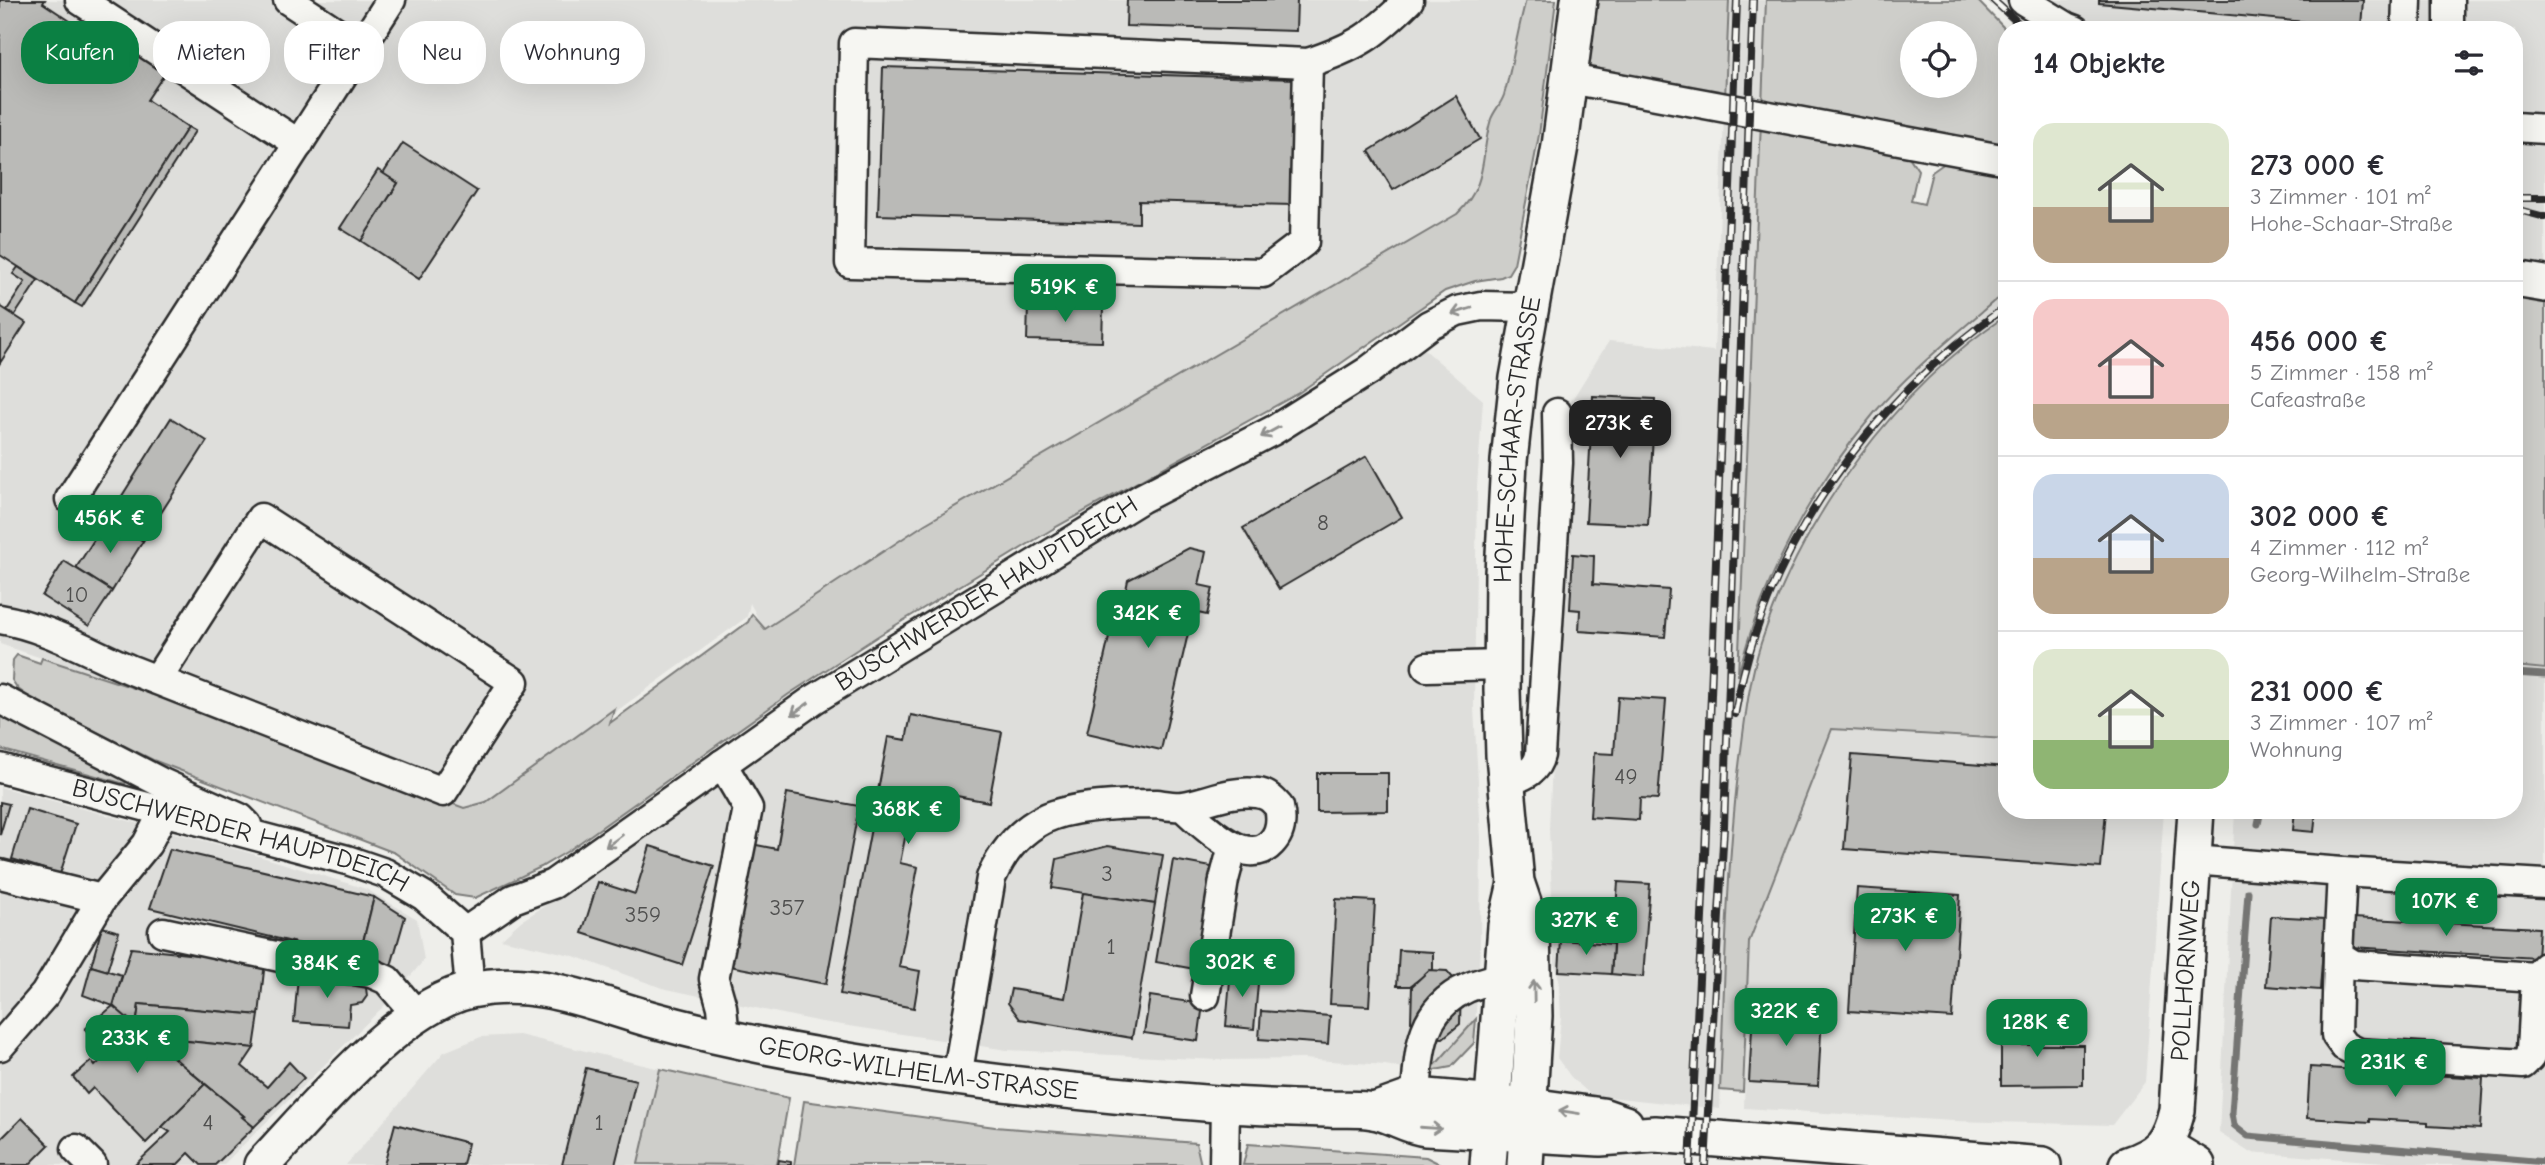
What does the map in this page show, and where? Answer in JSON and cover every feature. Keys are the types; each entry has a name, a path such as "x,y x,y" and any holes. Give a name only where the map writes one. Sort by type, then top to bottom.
{"main road":[{"name":"HOHE-SCHAAR-STRASSE","path":"1527,1135 1534,1016 1532,929 1516,883 1507,782 1502,665 1503,573 1509,461 1518,378 1529,307 1549,211 1570,79 1579,0"},
{"path":"2523,280 2545,284"},
{"name":"POLLHORNWEG","path":"2168,1138 2177,1110 2195,819"},
{"name":"HOHE-SCHAAR-STRASSE","path":"1491,1133 1506,926 1516,883"},
{"name":"GEORG-WILHELM-STRASSE","path":"262,1165 344,1079 416,1014 439,1001 470,990 495,987 547,989 574,994 652,1020 725,1038 857,1063 957,1077 1225,1105 1374,1111 1411,1126 1491,1133 1600,1138 1655,1135 1764,1153 2043,1165"},
{"name":"GEORG-WILHELM-STRASSE","path":"1374,1111 1416,1096 1491,1133"},
{"path":"2127,1165 2145,1158 2168,1138 2197,1165"}],"street":[{"path":"80,0 299,144"},
{"path":"288,0 320,21"},
{"path":"378,21 391,0"},
{"path":"1308,63 1304,242 1262,273 850,263 854,43 1308,63 1348,49 1382,27 1409,0"},
{"path":"2023,0 2051,8 2065,21"},
{"path":"2406,21 2407,0"},
{"path":"2449,0 2449,21"},
{"path":"1570,79 1998,158"},
{"path":"70,499 338,84"},
{"path":"2523,128 2545,129"},
{"name":"BUSCHWERDER HAUPTDEICH","path":"0,768 163,813 257,834 385,873 424,896 465,932 513,899 553,884 813,700 1130,505 1286,422 1368,371 1429,325 1457,311 1481,306 1529,307"},
{"path":"1507,782 1531,772 1538,765 1540,755 1558,463 1557,413"},
{"path":"0,619 36,628 158,680 443,792 514,682 261,518 158,680"},
{"path":"1427,667 1502,665"},
{"path":"0,699 160,782 240,818 257,834"},
{"path":"722,764 748,808 715,979 722,1007 725,1038"},
{"path":"957,1077 990,885 997,865 1013,842 1046,818 1079,810 1133,805 1182,806 1215,796 1237,793 1255,792 1272,798 1279,807 1281,825 1274,841 1258,851 1233,846 1213,834 1182,806"},
{"path":"0,1046 46,994 102,899 147,845 163,813"},
{"path":"1205,996 1224,880 1233,846"},
{"path":"2193,860 2545,884"},
{"path":"2338,955 2354,965 2541,972 2530,1057 2523,1064 2358,1052 2344,1046 2336,1035 2338,955 2342,872"},
{"path":"0,874 102,899"},
{"path":"163,932 371,973 387,980 416,1014"},
{"path":"465,932 470,990"},
{"path":"1416,1096 1422,1038 1427,1022 1448,1000 1466,989 1504,976"},
{"path":"1224,1165 1225,1105"}],"shaded area":[{"path":"0,0 1526,0 1503,98 1492,115 1485,142 1483,172 1479,185 1472,198 1457,214 925,524 764,630 750,603 747,617 618,710 609,724 537,793 464,808 264,733 0,644"},
{"path":"1526,0 1556,0 1539,135 1514,264 1508,274 1445,291 1297,394 1056,527 878,636 789,694 568,851 541,867 475,898 455,895 395,853 153,760 36,702 18,689 12,680 13,660 17,655 40,663 42,658 180,703 464,808 486,802 614,709 610,723 748,622 752,614 765,629 925,524 1457,214 1467,203 1479,181 1491,119 1504,95"},
{"path":"1592,0 1729,0 1725,99 1585,75"},
{"path":"1729,0 1766,0 1738,671 1775,567 1840,458 1876,411 1915,370 1998,299 1998,322 1950,360 1902,406 1864,452 1824,509 1797,555 1760,645 1746,710 1732,823 1720,1109 1591,1095 1571,1077 1557,1058 1561,1017 1559,979 1555,965 1549,829 1568,406 1609,341 1714,351"},
{"path":"1766,0 1977,0 1998,22 1998,152 1762,107"},
{"path":"2003,0 2545,0 2545,296 2523,292 2523,21 2025,21"},
{"path":"1761,121 1903,148 1918,170 1911,201 1924,204 1932,172 1952,158 1998,167 1998,299 1903,382 1875,412 1830,472 1810,503 1775,570 1748,640 1738,676"},
{"path":"2523,292 2545,296 2545,669 2523,667"},
{"path":"1998,322 1998,738 1832,729 1749,942 1743,1092 1720,1090 1735,799 1748,700 1761,643 1801,549 1827,503 1891,418 1927,380 1966,345"},
{"path":"1424,349 1483,400 1477,487 1474,708 1481,837 1480,948 1474,1043 1451,1067 1425,1072 1385,1065 1303,1059 1218,1060 1007,1050 816,1021 662,988 571,955 501,939 521,921 573,888 802,722 1159,506 1270,448"},
{"path":"2523,667 2545,669 2545,1165 2425,1165 2249,1152 2219,1133 2235,819 2523,819"},
{"path":"0,714 127,779 125,784 0,749"},
{"path":"1832,729 1998,738 1998,819 2163,819 2145,1082 2112,1125 1953,1121 1744,1108 1749,942"},
{"path":"0,787 243,851 366,889 417,919 424,960 392,998 223,1165 0,1165"},
{"path":"1476,1019 1474,1043 1451,1067 1430,1071"},
{"path":"519,1035 660,1069 638,1164 641,1165 346,1165 444,1052 481,1037"},
{"path":"660,1069 789,1098 777,1165 638,1164"},
{"path":"804,1101 995,1127 1196,1143 1201,1165 794,1165"},
{"path":"1248,1144 1426,1157 1442,1165 1243,1165"}],"building":[{"path":"0,0 45,0 43,3 70,21 21,21 21,84 139,84 139,55 153,65 153,84 158,84 147,100 188,127 75,303 0,255"},
{"path":"1127,0 1297,0 1296,31 1126,26"},
{"path":"2099,0 2363,0 2361,21 2296,21 2099,3"},
{"path":"883,67 1297,79 1293,205 1139,201 1139,223 878,215"},
{"path":"1456,96 1480,139 1393,190 1369,151"},
{"path":"188,127 195,131 82,307 75,303"},
{"path":"403,143 477,191 419,279 361,241 398,183 383,174"},
{"path":"378,170 398,183 361,241 340,228"},
{"path":"18,267 38,280 15,315 7,310 25,282 13,274"},
{"path":"1028,305 1103,307 1102,342 1027,340"},
{"path":"0,306 26,323 0,363"},
{"path":"1593,396 1655,399 1648,525 1586,522"},
{"path":"171,418 207,441 143,541 108,518"},
{"path":"1367,456 1402,517 1279,589 1243,528"},
{"path":"108,518 143,541 112,591 76,568"},
{"path":"1189,548 1206,552 1199,585 1213,588 1207,615 1193,612 1161,750 1087,733 1119,594 1125,595 1128,580"},
{"path":"1573,554 1594,556 1593,584 1669,590 1665,637 1579,631 1580,610 1570,609"},
{"path":"64,561 112,591 89,626 42,596"},
{"path":"1618,697 1666,700 1658,799 1640,798 1639,820 1590,817 1594,753 1614,754"},
{"path":"911,715 1002,732 989,802 951,795 949,805 913,798 900,863 918,867 899,967 920,971 914,1008 840,994 888,737 906,740"},
{"path":"1852,755 1998,766 1998,819 2105,819 2101,868 1844,849"},
{"path":"1317,773 1388,773 1388,811 1317,812"},
{"path":"787,793 859,806 826,984 724,965 746,843 777,849"},
{"path":"0,802 9,804 0,835"},
{"path":"27,809 76,824 60,874 12,859"},
{"path":"2294,819 2315,819 2314,832 2293,830"},
{"path":"650,846 714,866 682,965 582,933 598,882 635,894"},
{"path":"1108,846 1163,855 1155,904 1052,888 1057,859"},
{"path":"170,849 374,897 359,958 150,908"},
{"path":"1173,860 1217,868 1200,970 1156,962"},
{"path":"1618,882 1650,884 1643,977 1611,974"},
{"path":"1857,888 1960,895 1952,1018 1849,1011"},
{"path":"1083,893 1155,904 1132,1038 1020,1019 1008,1003 1011,989 1065,998"},
{"path":"374,897 405,917 391,966 359,958"},
{"path":"1336,899 1375,901 1369,1006 1330,1004"},
{"path":"2271,916 2325,919 2320,990 2266,986"},
{"path":"2353,918 2539,928 2537,958 2351,947"},
{"path":"102,927 119,932 107,971 91,966"},
{"path":"1561,940 1613,944 1611,974 1559,971"},
{"path":"131,948 265,962 259,1015 139,1004 136,1028 113,1006"},
{"path":"1399,950 1433,952 1433,969 1410,986 1397,986"},
{"path":"91,966 122,975 113,1006 83,995"},
{"path":"1231,969 1259,972 1254,1029 1226,1026"},
{"path":"1429,970 1447,971 1461,987 1460,1024 1443,1038 1426,1037 1411,1022 1412,986"},
{"path":"298,976 356,981 366,988 367,996 362,1003 350,1005 348,1026 294,1022"},
{"path":"1150,996 1203,1004 1198,1041 1144,1033"},
{"path":"139,1004 259,1015 254,1048 149,1037 136,1028"},
{"path":"113,1006 205,1084 146,1143 93,1088 87,1094 73,1077 91,1061 95,1066 108,1053 85,1029"},
{"path":"1261,1011 1330,1016 1328,1044 1259,1039"},
{"path":"1753,1011 1822,1015 1818,1086 1749,1082"},
{"path":"2001,1014 2022,1014 2022,1045 2083,1045 2083,1085 2001,1086"},
{"path":"149,1037 254,1048 242,1066 267,1087 289,1062 304,1078 254,1127"},
{"path":"2310,1067 2373,1071 2373,1078 2429,1082 2429,1075 2483,1078 2480,1129 2428,1126 2428,1122 2307,1118"},
{"path":"586,1068 636,1080 615,1165 562,1165"},
{"path":"205,1084 254,1127 215,1165 201,1165 189,1153 177,1165 135,1165 170,1132 162,1127"},
{"path":"22,1118 49,1145 29,1165 0,1165 0,1140"},
{"path":"395,1124 468,1143 463,1165 384,1165"},
{"path":"779,1160 791,1162 791,1165 778,1165"}],"waterway":[{"path":"2523,674 2545,675"},
{"path":"2258,824 2259,819"},
{"path":"2248,892 2232,1113 2234,1125 2248,1136 2545,1162"}],"railway":[{"path":"1690,1165 1705,855 1737,0"},
{"path":"1705,1165 1724,826 1753,0"},
{"path":"1993,0 2016,21"},
{"path":"2523,198 2545,198"},
{"path":"2523,211 2545,217"},
{"path":"1735,714 1749,653 1770,594 1798,537 1830,483 1868,433 1911,386 1957,344 1998,313"}]}
